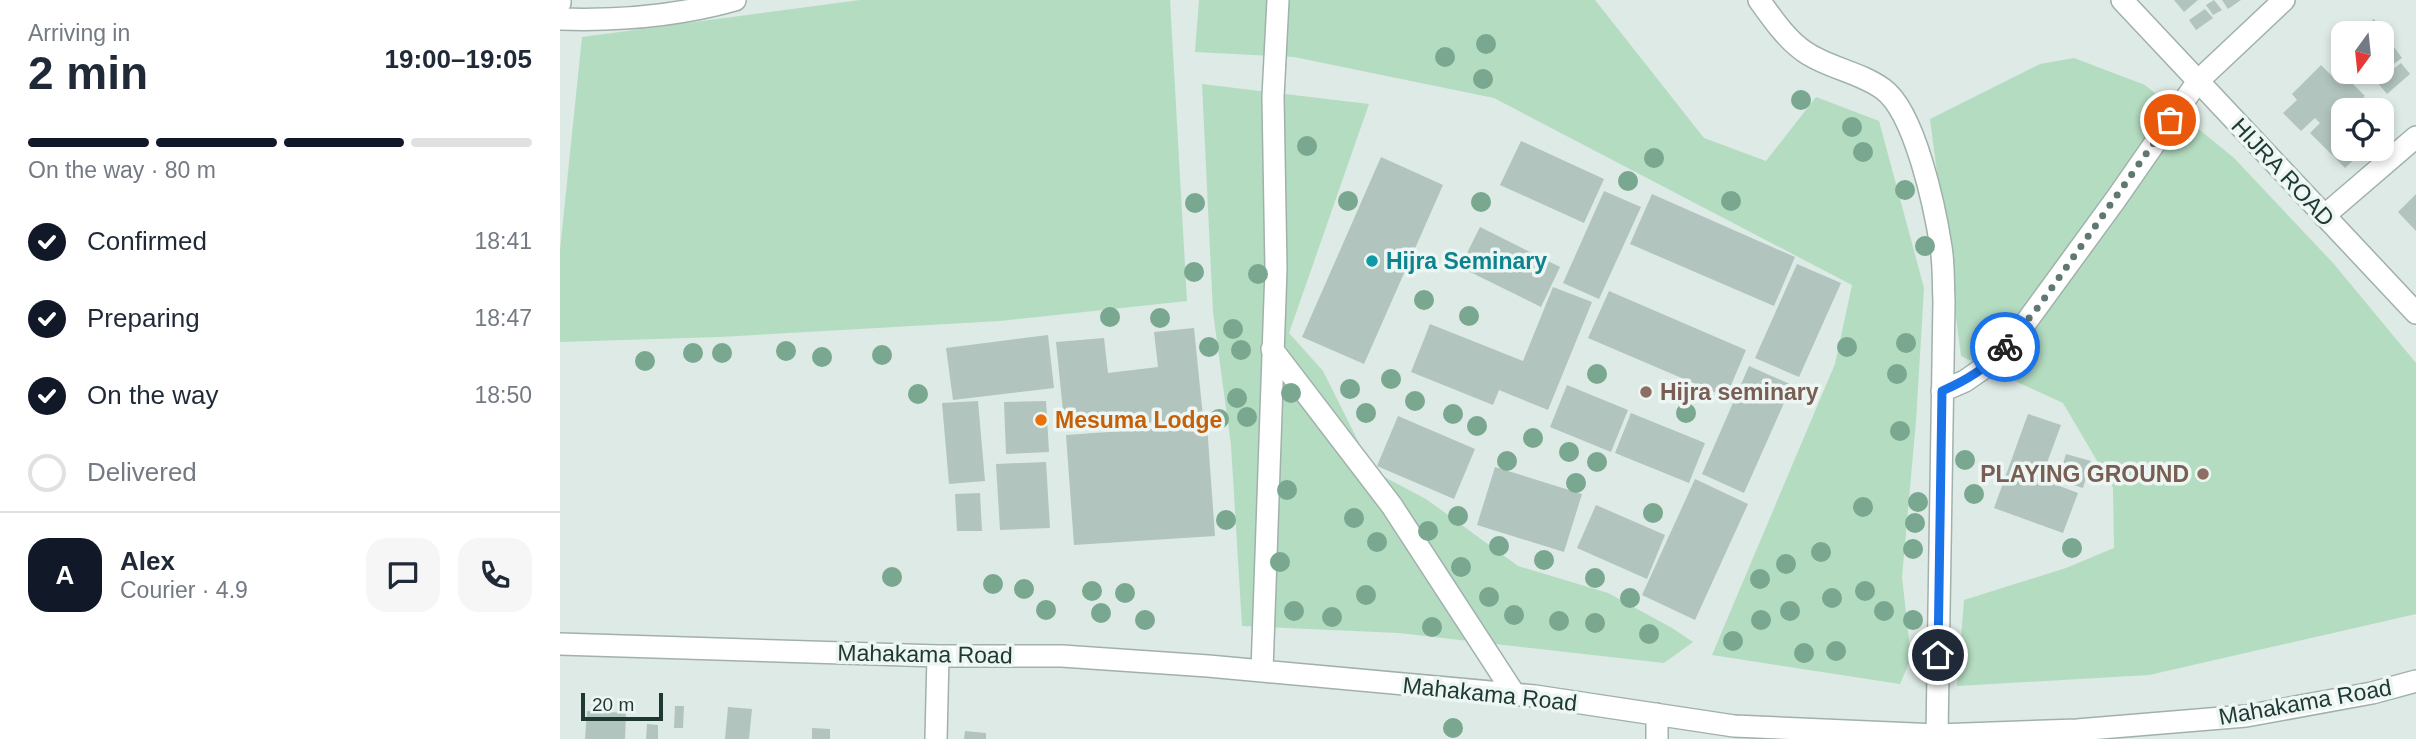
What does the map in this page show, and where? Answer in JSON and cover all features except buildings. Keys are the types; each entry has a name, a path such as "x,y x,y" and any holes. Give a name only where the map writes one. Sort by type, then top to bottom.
{"street":[{"path":"560,19 603,21 664,16 735,0"},
{"path":"1262,671 1276,269 1273,97 1278,0"},
{"path":"1759,0 1784,32 1807,53 1883,89 1899,105 1910,126 1930,196 1942,249 1944,301 1937,735"},
{"name":"HIJRA ROAD","path":"2122,0 2416,313"},
{"path":"1942,391 1965,381 1991,363 2019,332 2198,81 2284,0"},
{"path":"2324,216 2416,137"},
{"path":"1272,349 1392,506 1515,695"},
{"name":"Mahakama Road","path":"560,644 938,656 1062,656 1262,671 1515,695 1734,726 1937,735 2077,730 2246,716 2416,681"},
{"path":"936,739 938,656"},
{"path":"1657,713 1657,739"}],"green space":[{"path":"860,0 1170,0 1187,301 1000,321 719,337 560,342 560,250 582,37"},
{"path":"1199,0 1595,0 1704,138 1766,161 1816,97 1879,121 1924,288 1916,421 1902,577 1911,658 1900,684 1712,655 1835,364 1852,285 1494,98 1294,57 1195,52"},
{"path":"2074,58 2145,85 2234,158 2333,263 2416,363 2416,614 2149,675 1957,686 1964,600 2066,568 2114,548 2113,488 2063,403 1961,356 1930,119 2040,64"},
{"path":"1202,84 1369,104 1289,333 1323,371 1373,471 1426,499 1518,566 1608,593 1693,642 1664,663 1399,633 1242,626 1231,445 1213,312"}],"way so far":[{"path":"2005,347 2039,306 2170,120"}],"place":[{"name":"Hijra Seminary","path":"1372,261"},
{"name":"Hijra seminary","path":"1646,392"},
{"name":"Mesuma Lodge","path":"1041,420"},
{"name":"PLAYING GROUND","path":"2203,474"}],"route":[{"path":"1938,655 1942,391 1965,381 1991,363 2005,347"}]}
